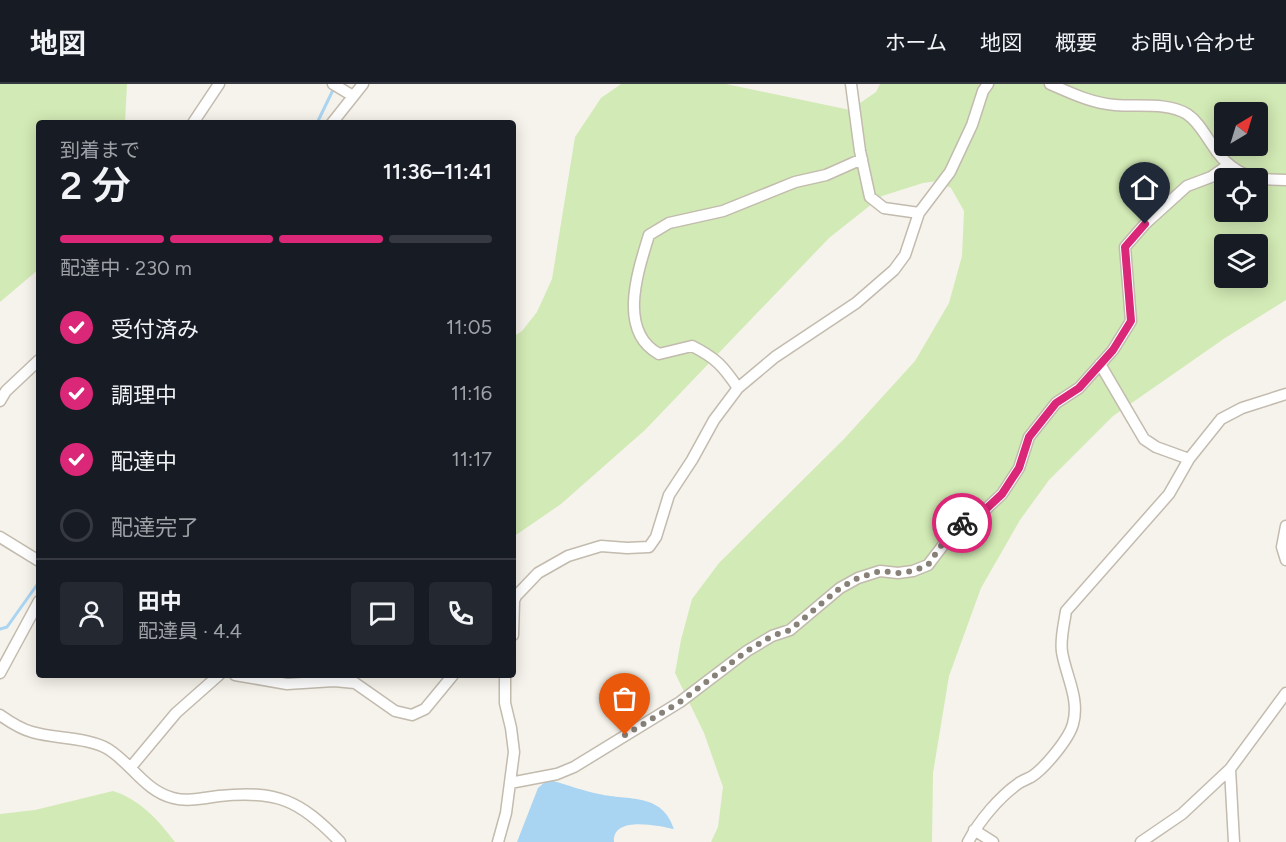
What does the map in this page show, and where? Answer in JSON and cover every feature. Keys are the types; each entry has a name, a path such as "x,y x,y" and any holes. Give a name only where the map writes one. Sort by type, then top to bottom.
{"street":[{"path":"195,120 219,84"},
{"path":"333,84 353,96"},
{"path":"334,120 363,84"},
{"path":"851,84 861,159 870,197 884,208 919,213"},
{"path":"516,596 538,573 568,556 601,546 649,547 656,537 669,495 714,420 738,388 775,357 856,303 894,270 905,255 919,213 950,172 972,125 983,91 988,84"},
{"path":"1050,84 1082,98 1114,105 1176,109 1188,115 1202,128 1213,147 1233,168"},
{"path":"738,388 722,364 708,353 692,345 659,354 642,341 634,307 636,278 649,235 669,223 723,211 795,182 826,175 861,159"},
{"path":"510,783 557,774 574,767 680,702 747,651 772,636 790,630 840,588 858,578 880,571 898,573 913,571 928,565 957,527 985,510 1002,494 1019,468 1029,437 1056,403 1079,388 1113,350 1131,321 1125,247 1145,224 1187,186 1211,177 1228,165"},
{"path":"1268,179 1286,180"},
{"path":"0,401 6,391 36,363"},
{"path":"1100,364 1144,439 1156,447 1189,459"},
{"path":"968,842 974,830 1002,797 1044,766 1069,734 1074,723 1076,703 1062,651 1061,636 1066,612 1169,494 1189,459 1221,419 1242,408 1286,394"},
{"path":"1286,526 1282,546 1286,560"},
{"path":"0,537 36,559"},
{"path":"0,672 36,606"},
{"path":"131,767 176,713 216,678"},
{"path":"252,678 287,684 334,681 355,683 395,711 412,714 424,708 450,678"},
{"path":"498,842 506,813 514,752 512,728 505,703 505,678"},
{"path":"1141,842 1182,814 1230,769 1286,693"},
{"path":"0,715 31,732 97,744 108,749 131,767 140,779 172,798 185,800 245,793 271,795 296,804 340,842"},
{"path":"1230,769 1234,842"},
{"path":"974,830 993,842"}],"green space":[{"path":"0,84 127,84 125,120 36,120 36,272 0,302"},
{"path":"621,84 726,84 850,110 876,92 880,84 1286,84 1286,300 1225,338 1113,416 1049,480 1020,520 981,588 949,676 933,773 932,842 711,842 718,827 723,787 704,733 675,673 692,599 719,563 844,439 915,361 949,303 962,256 964,211 951,188 937,181 882,196 829,238 645,430 561,504 516,535 516,335 537,312 552,279 575,137 601,98"},
{"path":"113,791 140,805 175,842 0,842 0,814 35,810"}],"water":[{"path":"553,781 593,793 643,800 661,809 669,817 674,829 638,824 628,825 620,828 615,834 614,842 517,842 538,788 545,782"}],"waterway":[{"path":"318,120 334,88"},
{"path":"0,629 7,627 36,586"}],"way so far":[{"path":"625,735 680,702 747,651 772,636 790,630 840,588 858,578 880,571 898,573 913,571 928,565 943,543 962,523"}],"route":[{"path":"962,523 985,510 1002,494 1019,468 1029,437 1056,403 1079,388 1113,350 1131,321 1125,247 1145,224"}]}
